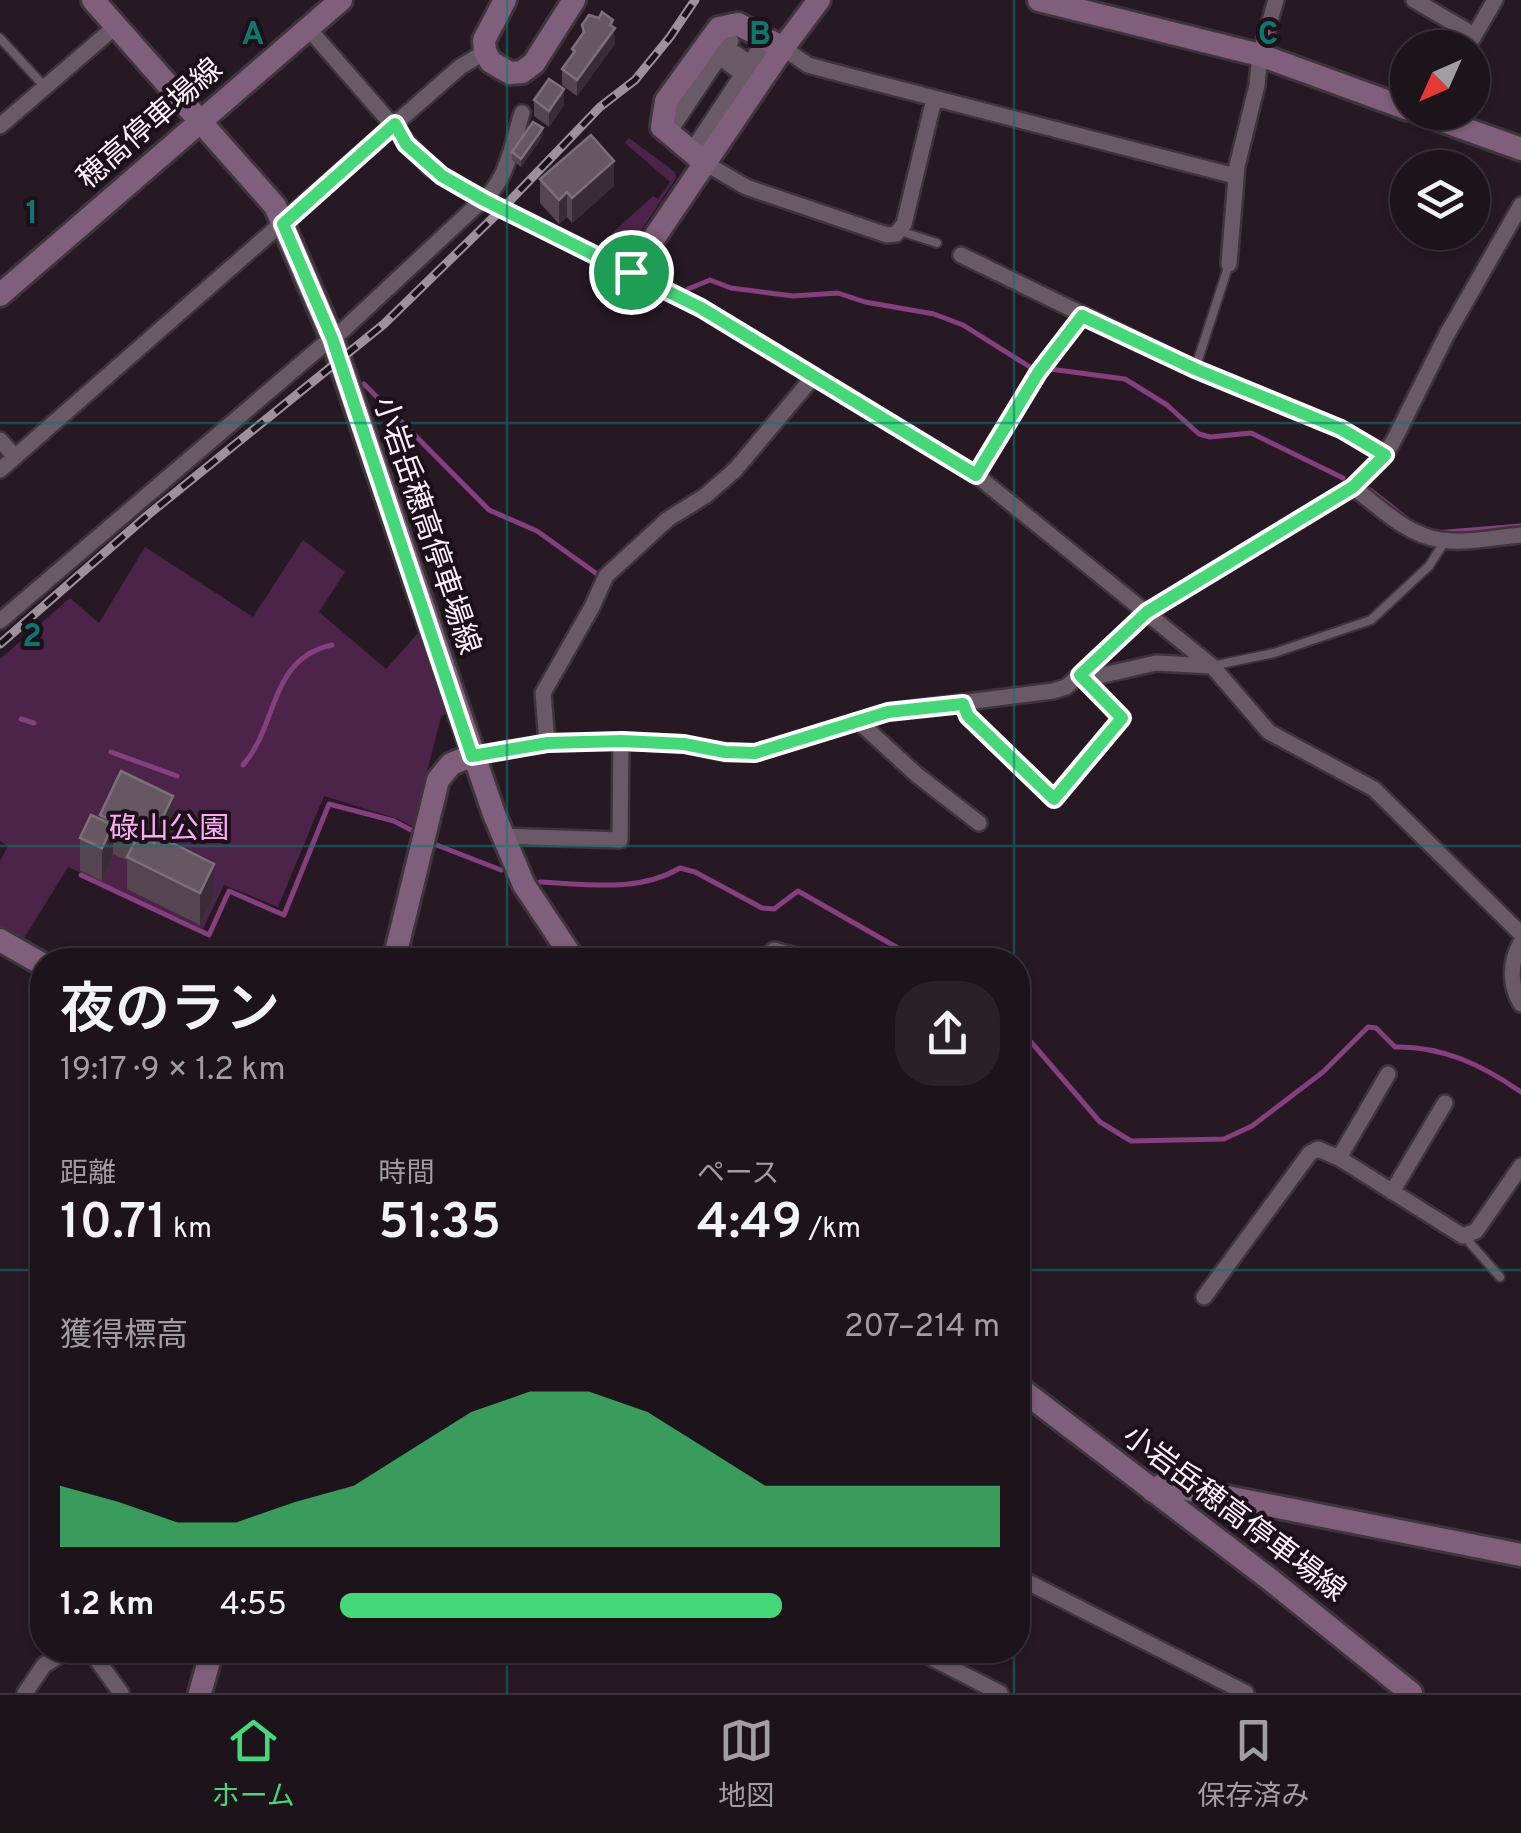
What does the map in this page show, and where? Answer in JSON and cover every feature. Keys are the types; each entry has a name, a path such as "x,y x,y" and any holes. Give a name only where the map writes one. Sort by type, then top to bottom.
{"street":[{"name":"小岩岳穂高停車場線","path":"93,0 274,206 283,224 332,338 472,756 503,836 524,884 566,948"},
{"name":"穂高停車場線","path":"0,295 341,0"},
{"path":"505,0 484,40 485,52 510,74 522,72 534,63 574,0"},
{"path":"631,272 704,153 820,0"},
{"path":"1039,0 1260,56 1390,103"},
{"path":"1229,264 1235,176 1276,0"},
{"path":"1414,0 1455,30"},
{"path":"1477,30 1495,0"},
{"path":"934,99 904,224 900,231 887,235 746,187 704,153 662,127 666,101 712,35 729,23 738,24 808,64 1235,176"},
{"path":"0,126 116,26"},
{"path":"308,28 430,168 484,200"},
{"path":"726,37 731,41 727,48 750,63 759,49 764,60 704,153 698,142 743,74 719,58 675,123 674,107 719,40 726,37"},
{"path":"0,470 460,67 485,52"},
{"path":"342,332 500,184 522,113"},
{"path":"1471,130 1521,149"},
{"path":"397,948 438,780 452,764 472,756 548,743 622,741 755,753 917,707 963,704 1066,687 1147,612 1353,487 1385,455 1446,336 1521,204"},
{"path":"517,216 716,316 976,475 1212,666 1269,732 1374,789 1521,934"},
{"path":"962,255 1195,369 1300,410 1385,455"},
{"path":"0,621 323,345"},
{"path":"548,743 543,693 606,576 668,519 736,470 814,376"},
{"path":"0,440 15,457"},
{"path":"1353,487 1407,528 1445,541 1521,535"},
{"path":"1080,675 1099,676 1156,662 1212,666"},
{"path":"963,704 968,716 1054,799 1122,718 1080,675"},
{"path":"858,721 979,823"},
{"path":"503,836 620,840 622,741"},
{"path":"0,940 30,957"},
{"path":"1521,942 1511,960 1516,997 1521,1004"},
{"path":"1339,1158 1388,1074"},
{"path":"1392,1192 1444,1103"},
{"path":"1204,1296 1310,1153 1318,1149 1339,1158 1454,1232 1470,1236 1521,1166"},
{"name":"小岩岳穂高停車場線","path":"1030,1396 1362,1651 1411,1693"},
{"path":"1153,1491 1162,1485 1176,1486 1521,1555"},
{"path":"1030,1584 1246,1693"},
{"path":"25,1693 46,1663"},
{"path":"99,1663 121,1693"},
{"path":"200,1693 208,1663"},
{"path":"941,1663 1000,1693"}],"lane":[{"path":"0,38 45,88"},
{"path":"484,200 517,216"},
{"path":"900,231 937,243"},
{"path":"1195,369 1229,264"},
{"path":"976,475 1038,373 1082,316"},
{"path":"1212,666 1274,653 1370,620 1429,566 1445,541"},
{"path":"1470,1236 1470,1243 1500,1277"}],"green space":[{"path":"629,138 675,172 676,178 628,250 617,255 598,246 653,196 658,199 670,182 625,143"},
{"name":"碌山公園","path":"303,540 345,572 319,612 386,669 419,632 446,713 441,717 413,827 324,796 278,907 224,885 203,929 68,867 21,943 0,930 0,861 8,846 0,841 0,659 70,598 99,623 145,547 253,617"}],"building":[{"path":"602,12 613,20 610,25 615,28 577,80 562,69 575,51 572,49 584,32 582,25 589,15 599,18"},
{"path":"549,79 564,89 549,111 534,100"},
{"path":"533,122 543,128 521,159 512,152"},
{"path":"591,135 614,161 572,198 567,192 559,200 540,179"},
{"path":"121,771 173,796 152,840 145,837 154,843 158,836 214,864 200,893 127,857 139,834 100,815"},
{"path":"91,815 113,825 102,848 80,838"}],"waterway":[{"path":"688,289 710,280 731,288 793,296 838,293 865,302 934,314 963,325 1030,367"},
{"path":"1050,369 1125,379 1167,405 1199,434 1210,437 1251,433 1343,478"},
{"path":"364,384 489,510 537,531 597,574"},
{"path":"1370,490 1407,519"},
{"path":"1434,533 1521,526"},
{"path":"243,765 263,732 285,678 312,652 332,645"},
{"path":"21,719 34,723"},
{"path":"111,752 177,776"},
{"path":"81,875 209,935 229,891 284,915 329,804 394,821 411,830"},
{"path":"434,844 501,870"},
{"path":"540,882 630,884 680,868 762,908 774,909 798,891 898,948"},
{"path":"1030,1041 1100,1122 1131,1141 1224,1139 1252,1126 1323,1072 1368,1027 1376,1028 1395,1047 1429,1050 1461,1059 1521,1092"}],"railway":[{"path":"0,644 149,514 384,324 600,107 635,80 695,0"}],"route":[{"path":"395,124 406,144 442,176 631,272 745,333 976,475 1038,373 1082,316 1195,369 1300,410 1385,455 1353,487 1147,612 1080,675 1122,718 1054,799 968,716 963,704 888,712 755,753 622,741 548,743 472,756 332,338 283,224 395,124"}]}
